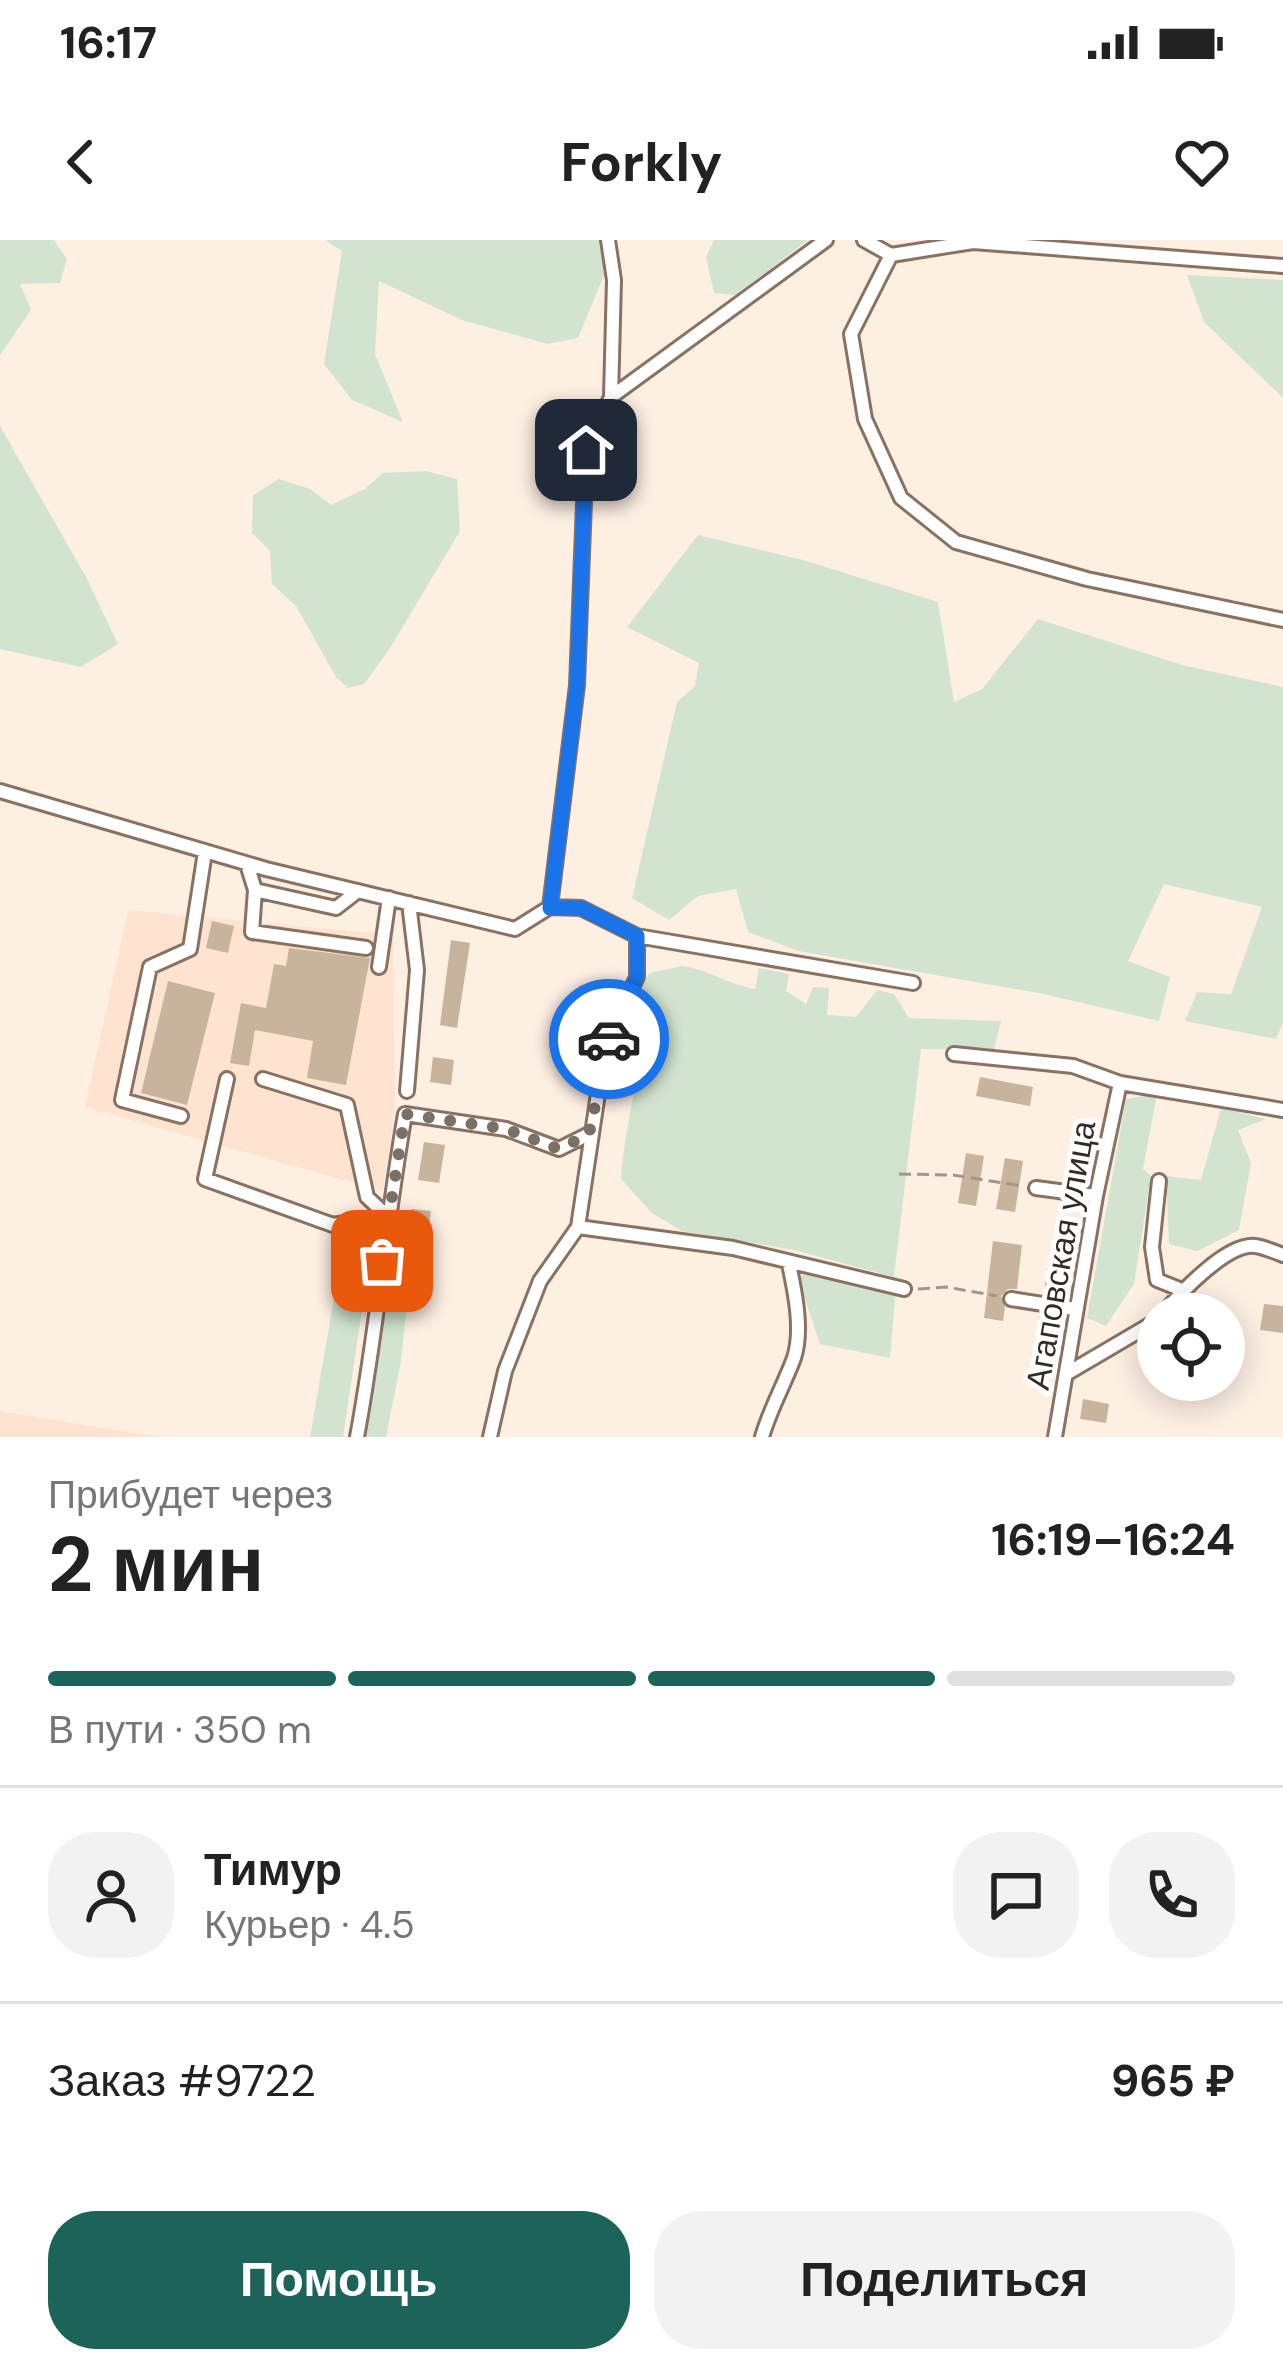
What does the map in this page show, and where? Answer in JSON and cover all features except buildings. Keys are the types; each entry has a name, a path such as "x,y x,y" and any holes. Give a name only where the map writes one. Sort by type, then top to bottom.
{"street":[{"path":"550,908 577,685 586,450 611,397 614,280 608,240"},
{"path":"611,397 826,240"},
{"path":"864,240 890,255 973,242 1283,266"},
{"path":"890,255 851,334 865,419 901,499 956,542 1087,580 1283,620"},
{"path":"0,791 247,864 515,929 550,908 581,908 637,936 914,983"},
{"path":"181,1116 122,1100 150,967 190,949 205,851"},
{"path":"247,864 255,890 251,932 366,948"},
{"path":"255,890 336,908 358,891"},
{"path":"379,968 388,898"},
{"path":"407,1090 417,970 409,903"},
{"path":"490,1437 505,1371 540,1281 578,1227 604,1047 637,977 637,936"},
{"path":"954,1054 1072,1066 1120,1083 1283,1110"},
{"path":"227,1079 205,1178 333,1225 387,1216"},
{"path":"263,1079 347,1105 367,1197 387,1216"},
{"name":"Агаповская улица","path":"1055,1437 1120,1083"},
{"path":"357,1437 405,1114 506,1129 559,1149 589,1134"},
{"path":"1159,1181 1152,1247 1156,1280 1182,1290"},
{"path":"1036,1188 1096,1196"},
{"path":"578,1227 733,1248 904,1289"},
{"path":"1180,1293 1229,1250 1253,1245 1283,1256"},
{"path":"762,1437 771,1405 796,1354 796,1299 789,1264"},
{"path":"1011,1299 1076,1309"},
{"path":"1066,1374 1137,1331"}],"path":[{"path":"899,1174 953,1174 1036,1188"},
{"path":"904,1289 946,1287 1011,1299"}],"shaded area":[{"path":"128,910 393,935 395,1105 383,1191 85,1107"},
{"path":"0,1411 160,1437 0,1437"}],"green space":[{"path":"0,240 54,240 67,259 60,283 20,284 31,310 0,355"},
{"path":"325,240 617,240 617,244 578,338 548,344 462,320 379,281 375,354 403,422 352,400 324,364 342,251"},
{"path":"714,240 808,240 736,295 714,293 706,257"},
{"path":"1187,275 1283,280 1283,398 1204,322"},
{"path":"0,426 86,577 118,644 81,667 0,649"},
{"path":"426,471 457,479 460,531 389,650 364,684 348,688 336,677 296,606 272,584 270,551 252,533 253,495 279,479 310,489 331,505 365,489 383,473"},
{"path":"698,535 803,560 938,602 954,702 982,689 1038,619 1182,665 1283,687 1283,1023 1276,1039 1185,1021 1197,992 1231,994 1262,907 1164,884 1128,961 1170,977 1159,1021 1044,994 798,951 748,932 736,889 698,896 669,920 632,898 677,702 695,686 699,663 627,627"},
{"path":"682,966 755,989 759,968 789,974 786,991 806,1004 813,987 829,988 827,1015 856,1017 877,990 894,994 909,1018 1001,1021 994,1049 921,1049 894,1277 794,1250 682,1231 652,1213 621,1179 637,1071 643,985 649,973"},
{"path":"1157,1094 1143,1169 1151,1176 1134,1284 1106,1326 1087,1318 1126,1099"},
{"path":"1221,1108 1266,1119 1238,1130 1251,1163 1239,1230 1197,1251 1169,1244 1166,1176 1201,1180"},
{"path":"373,1237 343,1437 310,1437 342,1252"},
{"path":"395,1252 412,1257 401,1361 386,1437 365,1437"},
{"path":"808,1272 896,1288 890,1358 820,1344 798,1278"}],"way so far":[{"path":"382,1261 405,1114 506,1129 559,1149 589,1134 609,1039"}],"route":[{"path":"586,450 577,685 550,908 581,908 637,936 637,977 609,1039"}]}
